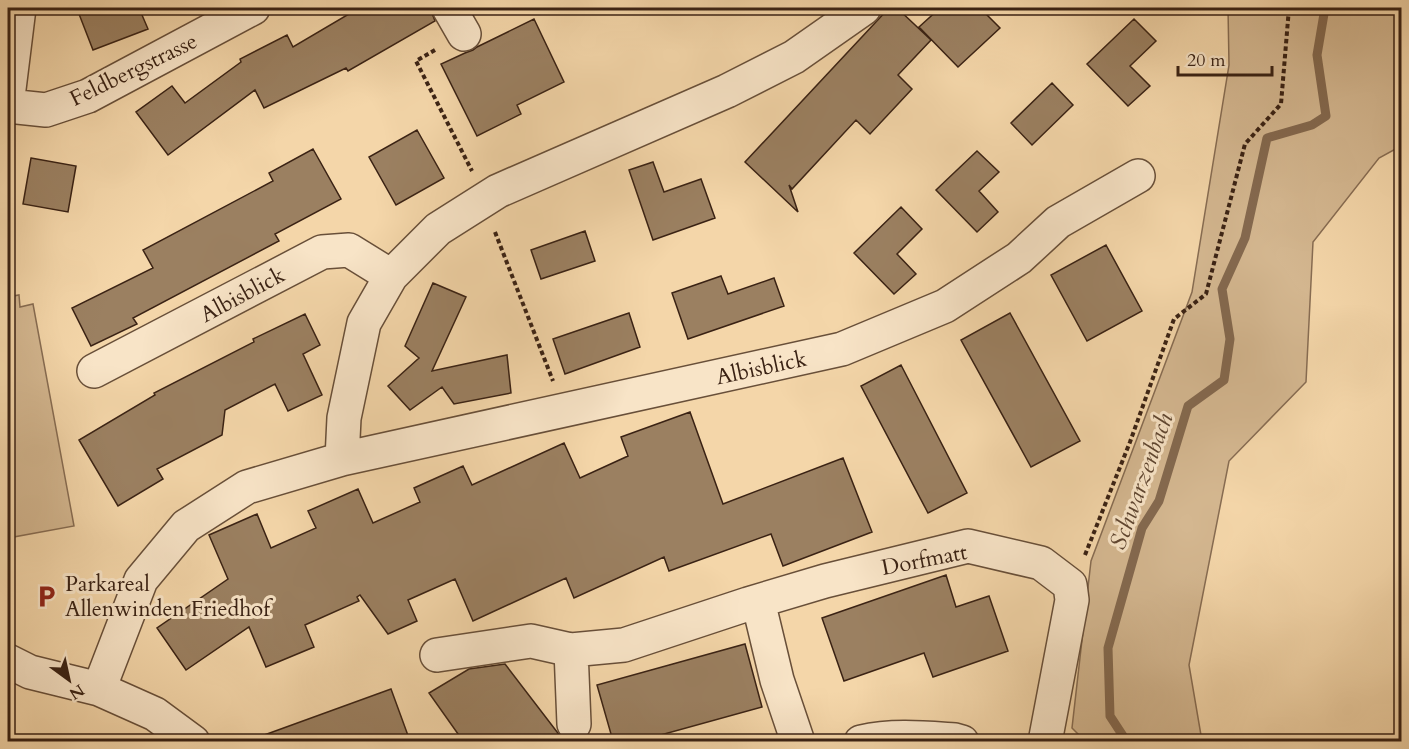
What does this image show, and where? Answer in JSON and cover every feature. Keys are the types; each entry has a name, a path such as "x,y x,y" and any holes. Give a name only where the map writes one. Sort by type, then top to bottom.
{"street":[{"path":"8,97 20,8"},
{"name":"Feldbergstrasse","path":"8,106 46,110 88,96 253,8"},
{"path":"342,459 344,418 364,323 391,276 438,229 498,192 737,86 794,57 864,8"},
{"name":"Albisblick","path":"99,688 141,580 186,525 247,487 342,459 842,349 945,306 1019,258 1058,222 1138,176"},
{"name":"Albisblick","path":"94,371 322,252 349,250 391,276"},
{"name":"Dorfmatt","path":"437,654 531,642 572,650 624,645 825,581 968,546 1041,563 1070,585"},
{"path":"1045,741 1072,600 1070,585"},
{"path":"758,601 777,680 798,741"},
{"path":"572,650 574,724"},
{"path":"8,660 30,672 99,688 155,714 193,741"},
{"path":"861,741 905,737 962,741"}],"path":[{"path":"1070,585 1081,566 1126,452 1174,319 1206,294 1245,144 1281,104 1289,8"},
{"path":"416,61 468,162"},
{"path":"483,201 564,410"}],"shaded area":[{"path":"1228,8 1401,8 1401,146 1379,158 1313,242 1306,382 1229,461 1189,665 1202,741 1085,741 1072,728 1091,561 1192,292 1229,65"},
{"path":"19,295 20,307 33,304 74,526 8,538 8,297"}],"building":[{"path":"96,8 139,8 148,29 93,50 79,14"},
{"path":"359,8 430,8 435,21 348,71 346,68 264,108 255,90 168,155 136,112 172,86 185,103 241,62 240,59 287,35 293,47"},
{"path":"889,8 897,8 931,40 898,75 912,89 870,134 856,120 792,189 789,185 798,212 745,162"},
{"path":"940,8 980,8 1000,28 958,67 919,27"},
{"path":"534,19 564,82 517,105 521,114 477,136 441,64"},
{"path":"1134,19 1156,41 1130,66 1150,86 1128,106 1087,64"},
{"path":"1052,83 1073,105 1032,145 1011,123"},
{"path":"417,130 444,178 396,205 369,157"},
{"path":"313,149 341,199 275,234 279,241 133,318 137,324 91,346 72,308 153,268 143,250 273,181 269,173"},
{"path":"977,151 999,172 979,191 998,212 977,232 936,190"},
{"path":"31,158 76,166 68,212 23,204"},
{"path":"653,162 664,192 701,179 715,218 653,240 629,170"},
{"path":"901,207 922,229 897,254 916,274 894,294 854,253"},
{"path":"585,231 595,261 541,279 531,250"},
{"path":"1106,245 1142,311 1087,341 1051,275"},
{"path":"721,276 728,294 774,278 784,306 688,339 672,293"},
{"path":"433,283 466,297 432,371 507,355 511,393 454,404 442,387 410,410 388,386 419,358 405,346"},
{"path":"629,313 640,347 565,374 553,339"},
{"path":"1010,313 1080,441 1031,467 961,340"},
{"path":"305,314 320,345 303,354 322,395 288,411 275,384 225,410 222,435 157,469 163,479 118,506 79,440 155,395 154,393 254,342 253,339"},
{"path":"901,365 967,493 928,513 861,386"},
{"path":"690,412 723,504 843,458 872,532 783,566 771,534 669,571 664,557 574,598 566,578 473,621 455,579 408,600 417,621 388,634 360,595 357,597 359,601 305,625 314,647 266,667 249,627 186,670 157,628 228,579 209,535 257,514 271,548 316,528 308,511 358,489 373,523 420,502 414,488 463,466 472,485 564,443 580,478 628,456 621,437"},
{"path":"946,575 956,607 989,596 1008,651 933,677 924,653 844,681 822,618"},
{"path":"745,644 762,707 639,741 613,741 597,685"},
{"path":"505,664 564,741 463,741 429,693 469,669"},
{"path":"391,689 410,741 257,741 256,738"}],"waterway":[{"name":"Schwarzenbach","path":"1127,742 1110,716 1108,648 1142,528 1159,501 1188,406 1224,380 1230,339 1222,289 1245,238 1267,138 1312,125 1326,116 1317,55 1325,8"}],"place":[{"name":"Parkareal Allenwinden Friedhof","path":"47,596"}]}
